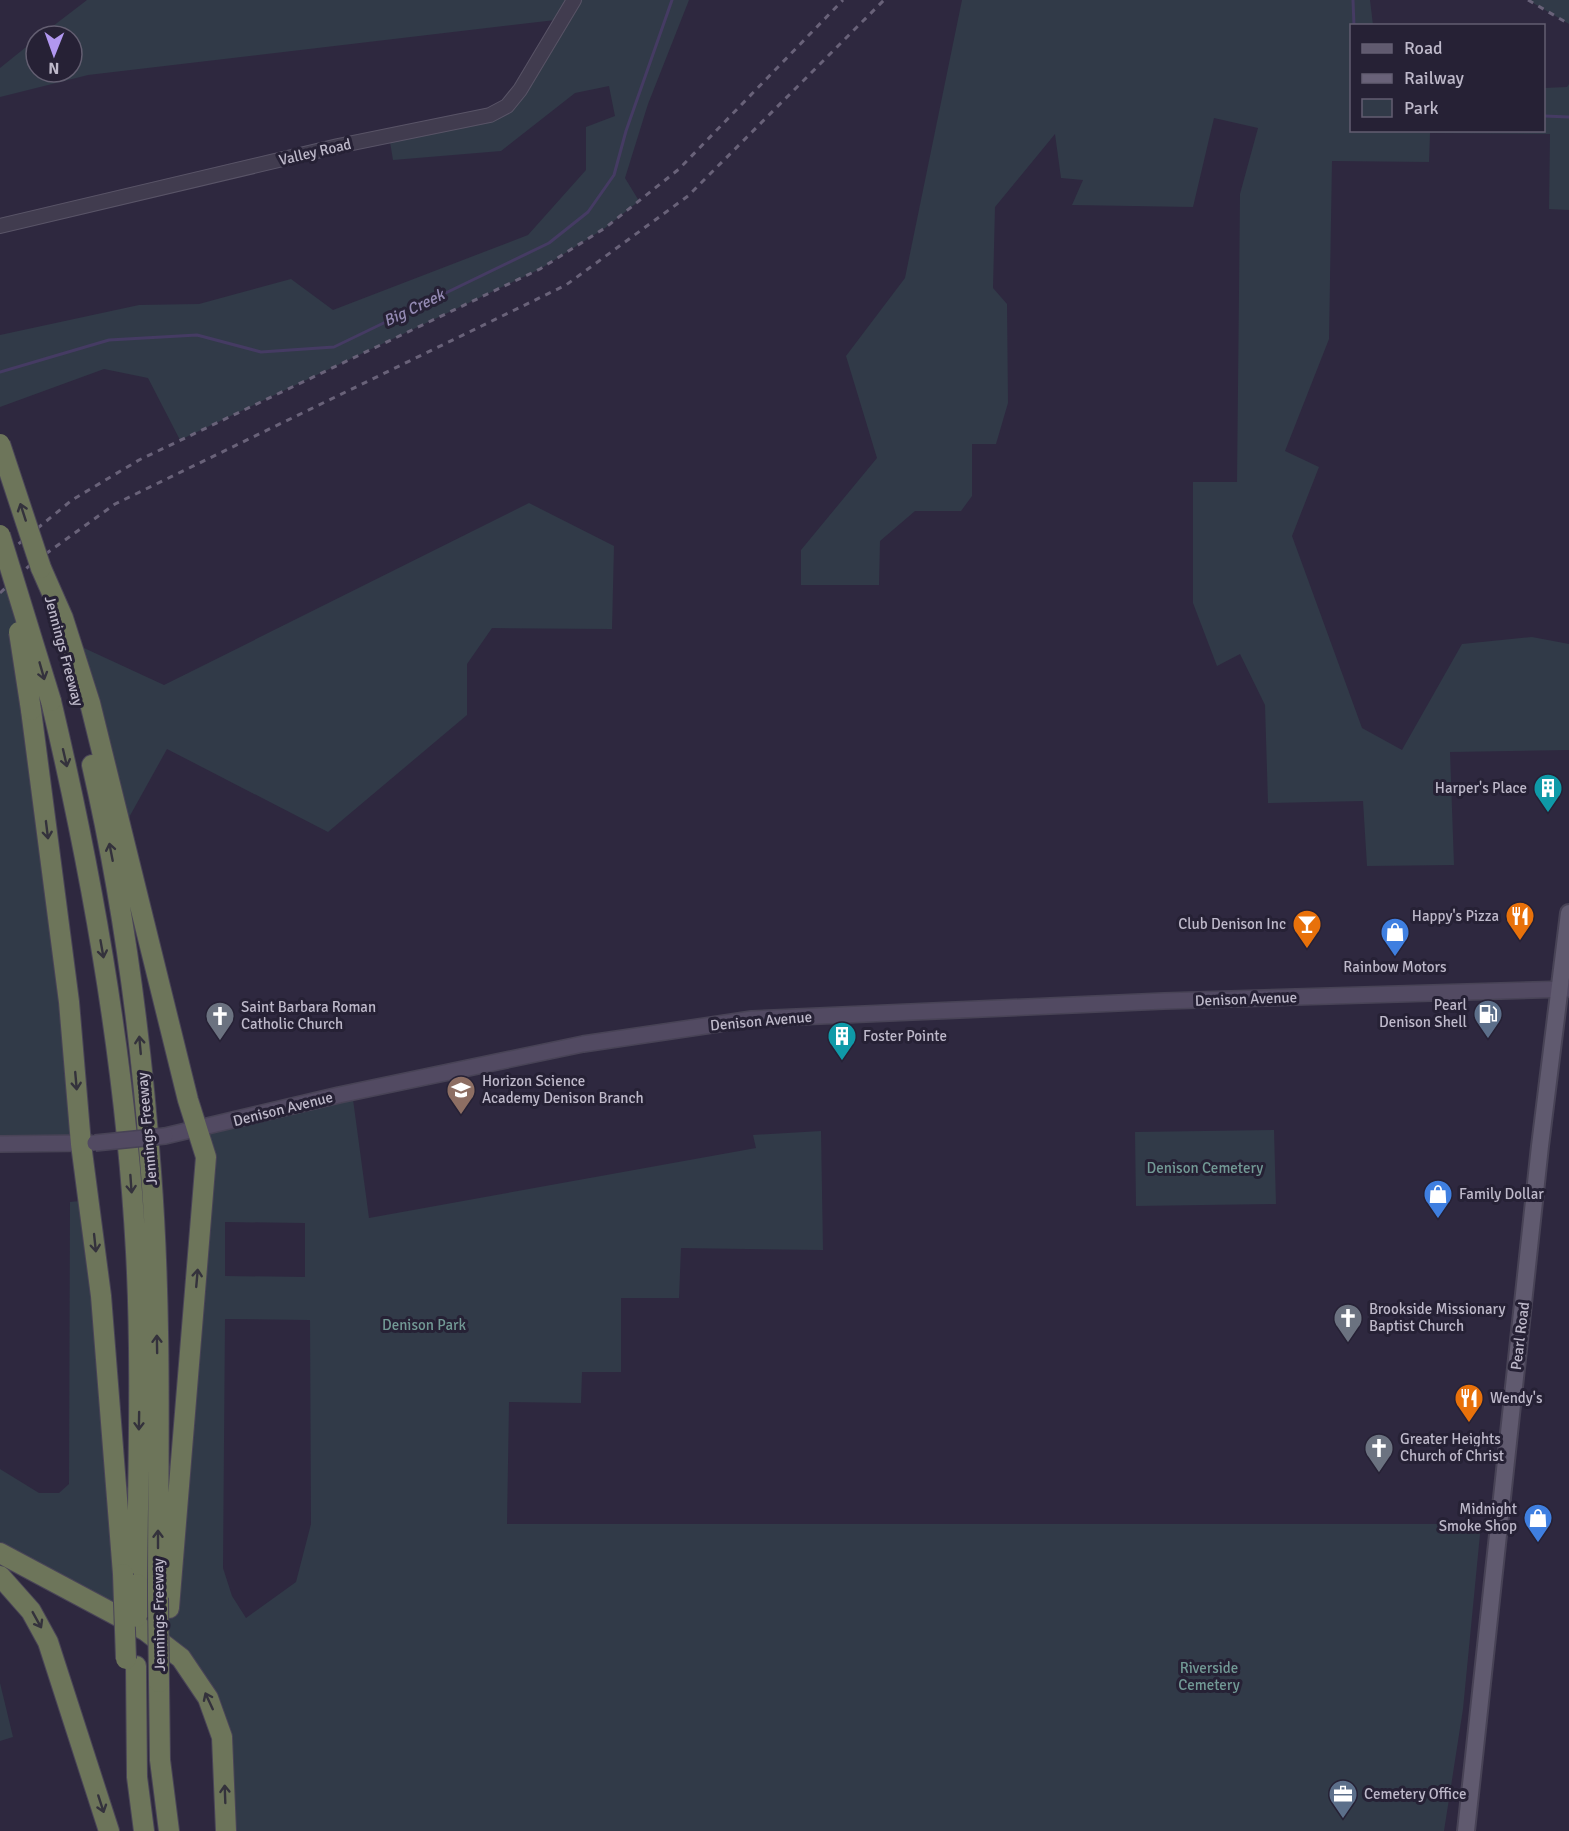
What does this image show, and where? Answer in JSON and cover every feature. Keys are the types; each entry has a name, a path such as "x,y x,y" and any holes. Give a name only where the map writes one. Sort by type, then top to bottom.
{"highway":[{"path":"0,444 41,568 63,618 188,1100 206,1157 164,1603"},
{"name":"Jennings Freeway","path":"0,535 51,701 75,800 96,910 125,1108 139,1311 130,1579"},
{"path":"0,548 22,646 88,1143 130,1579 131,1662 137,1777 144,1831"},
{"name":"Jennings Freeway","path":"85,705 126,935 149,1151 158,1348 164,1603 159,1682 160,1760 169,1831"},
{"path":"0,1553 146,1631 181,1658 208,1698 222,1737 226,1831"},
{"path":"0,1575 31,1611 48,1642 109,1831"}],"main road":[{"name":"Pearl Road","path":"1466,1831 1540,1146 1564,989 1569,913"},
{"name":"Denison Avenue","path":"0,1144 88,1143 165,1136 199,1130 339,1095 574,1045 752,1018 1199,1000 1564,989"}],"street":[{"name":"Valley Road","path":"0,225 338,146 490,115 507,106 520,90 574,0"}],"green space":[{"path":"87,0 689,0 648,104 625,178 639,201 605,228 540,269 180,440 148,378 104,369 0,407 0,335 139,305 199,304 291,279 333,310 528,235 586,170 586,127 615,116 609,86 575,93 501,151 393,160 389,136 507,106 564,19 84,76 84,24 56,24"},
{"path":"962,0 1370,0 1373,24 1350,24 1350,132 1545,132 1545,88 1567,87 1569,84 1569,210 1549,209 1550,134 1430,133 1429,162 1332,161 1329,339 1285,451 1319,467 1292,536 1362,728 1402,750 1462,644 1532,637 1569,644 1569,750 1450,752 1454,865 1367,866 1363,801 1268,803 1265,705 1240,654 1217,666 1193,603 1193,482 1237,482 1240,194 1258,128 1214,118 1193,207 1072,205 1083,180 1061,178 1055,134 995,207 993,288 1007,304 1008,403 996,444 972,444 972,496 961,511 915,511 880,541 879,585 801,585 801,550 877,458 846,356 905,278"},
{"path":"1528,0 1569,0 1569,24"},
{"path":"24,49 24,84 52,84 0,97 0,68"},
{"path":"529,503 614,546 612,629 492,628 467,664 467,715 328,832 167,749 122,830 71,642 164,685"},
{"path":"8,582 23,646 81,1144 0,1144 0,592"},
{"name":"Riverside Cemetery","path":"352,1092 369,1218 756,1148 753,1135 821,1131 823,1250 681,1248 679,1298 621,1298 621,1372 582,1372 581,1403 509,1402 507,1524 1481,1524 1463,1709 1444,1831 226,1831 222,1737 165,1639 169,1608 199,1130","holes":["225,1222 305,1223 305,1277 225,1276","225,1319 310,1320 311,1524 296,1582 246,1618 232,1596 223,1568"]},
{"name":"Denison Cemetery","path":"1274,1130 1276,1204 1136,1206 1135,1132"},
{"path":"89,1200 124,1619 0,1553 0,1469 39,1493 59,1493 69,1484 70,1202"},
{"path":"0,1683 13,1737 0,1741"}],"waterway":[{"name":"Big Creek","path":"0,372 109,340 197,335 261,352 334,347 549,243 588,212 614,175 626,131 672,0"},
{"name":"Big Creek","path":"1353,0 1354,24"},
{"name":"Big Creek","path":"1545,116 1569,117"}],"railway":[{"path":"0,559 72,500 139,460 540,269 605,228 679,169 843,0"},
{"path":"0,593 29,566 115,504 566,285 688,196 884,0"},
{"path":"1528,0 1569,24"}],"place":[{"name":"Harper's Place","path":"1548,814"},
{"name":"Happy's Pizza","path":"1520,942"},
{"name":"Club Denison Inc","path":"1307,950"},
{"name":"Rainbow Motors","path":"1395,958"},
{"name":"Pearl Denison Shell","path":"1488,1040"},
{"name":"Saint Barbara Roman Catholic Church","path":"220,1042"},
{"name":"Foster Pointe","path":"842,1062"},
{"name":"Horizon Science Academy Denison Branch","path":"461,1116"},
{"name":"Family Dollar","path":"1438,1220"},
{"name":"Brookside Missionary Baptist Church","path":"1348,1344"},
{"name":"Wendy's","path":"1469,1424"},
{"name":"Greater Heights Church of Christ","path":"1379,1474"},
{"name":"Midnight Smoke Shop","path":"1538,1544"},
{"name":"Cemetery Office","path":"1343,1820"}],"park label":[{"name":"Denison Park","path":"424,1325"}]}
